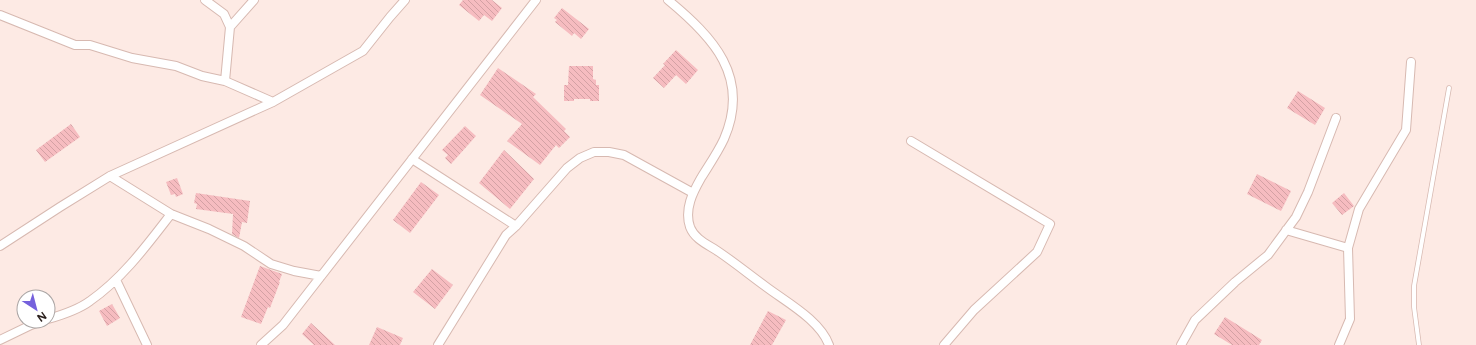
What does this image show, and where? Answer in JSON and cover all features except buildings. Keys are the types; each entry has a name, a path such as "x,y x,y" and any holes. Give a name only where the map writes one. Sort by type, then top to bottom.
{"street":[{"path":"205,0 224,14 230,27 225,81"},
{"path":"230,27 254,0"},
{"path":"0,246 110,176 273,102 363,51 390,17 406,0"},
{"path":"261,345 283,325 536,0"},
{"path":"668,0 705,33 721,55 731,78 733,104 729,123 724,139 693,193 688,212 690,227 700,241 719,252 812,321 826,337 829,345"},
{"path":"0,14 75,45 90,45 132,58 176,66 202,76 225,81 273,102"},
{"path":"1339,345 1350,318 1348,248 1360,209 1406,130 1411,62"},
{"path":"1181,345 1195,320 1235,282 1268,255 1296,217 1308,192 1336,118"},
{"path":"911,141 1050,224 1037,252 974,310 944,345"},
{"path":"438,345 506,235 516,226 567,168 580,158 594,152 609,152 624,155 693,193"},
{"path":"412,159 516,226"},
{"path":"110,176 171,214 209,229 244,246 271,264 321,276"},
{"path":"56,317 65,314 89,302 116,280 134,261 171,214"},
{"path":"1286,230 1348,248"},
{"path":"116,280 146,345"},
{"path":"0,340 23,329"}],"lane":[{"path":"1419,345 1414,307 1414,286 1449,88"}]}
